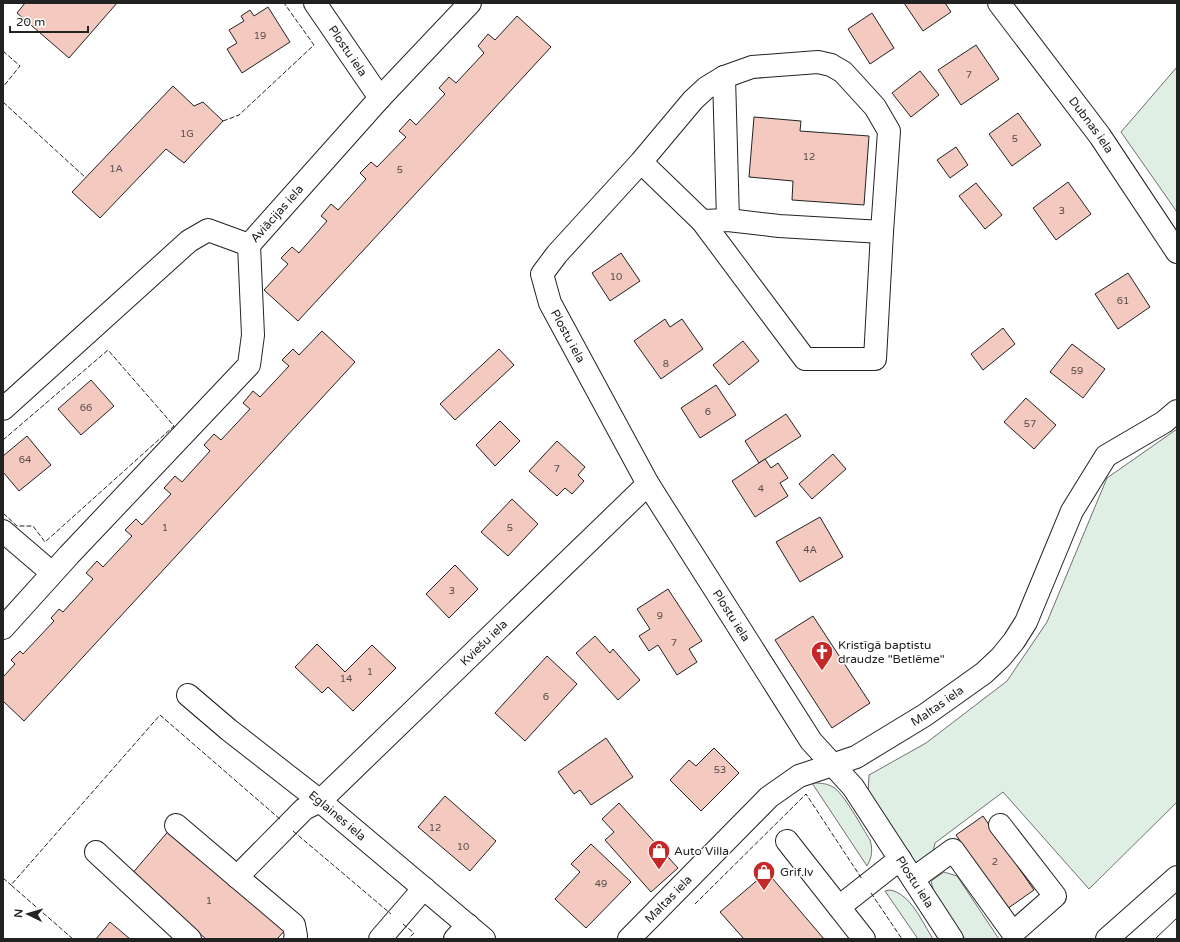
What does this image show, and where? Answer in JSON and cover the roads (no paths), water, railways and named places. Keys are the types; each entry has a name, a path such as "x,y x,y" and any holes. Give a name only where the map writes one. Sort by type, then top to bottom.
{"main road":[{"name":"Plostu iela","path":"315,3 380,98"},
{"name":"Aviācijas iela","path":"3,409 189,241 208,230 249,245 380,98 470,3"},
{"name":"Dubnas iela","path":"999,3 1100,136 1177,252"},
{"path":"818,62 831,65 843,72 875,107 889,131 875,359 805,359 702,221 641,162 693,100 706,88 724,77 752,67 818,62"},
{"path":"724,77 728,220"},
{"name":"Plostu iela","path":"641,162 562,248 542,274 550,303 648,484 811,741 853,787 952,939"},
{"path":"702,221 728,220 779,226 882,232"},
{"path":"3,628 52,573 248,365 253,335 249,245"},
{"name":"Maltas iela","path":"629,939 769,797 799,776 856,757 925,715 984,673 1001,657 1014,641 1026,622 1072,512 1106,456 1164,422 1177,411"},
{"name":"Kviešu iela","path":"236,877 304,809 320,801 648,484"},
{"path":"3,531 52,573"},
{"name":"Eglaines iela","path":"188,695 229,730 320,801 424,888 469,934"},
{"path":"176,825 294,925 296,936 295,939"},
{"path":"913,879 953,850 1013,933 1055,896 1000,825"},
{"path":"787,841 864,939"},
{"path":"96,852 190,939"},
{"path":"839,907 900,859"},
{"path":"1107,939 1177,876"},
{"path":"380,939 424,888"}],"tram line":[{"path":"1155,939 1177,918"}],"place":[{"name":"Kristīgā baptistu draudze \"Betlēme\"","path":"822,672"},
{"name":"Auto Villa","path":"659,870"},
{"name":"Grif.lv","path":"764,892"}]}
